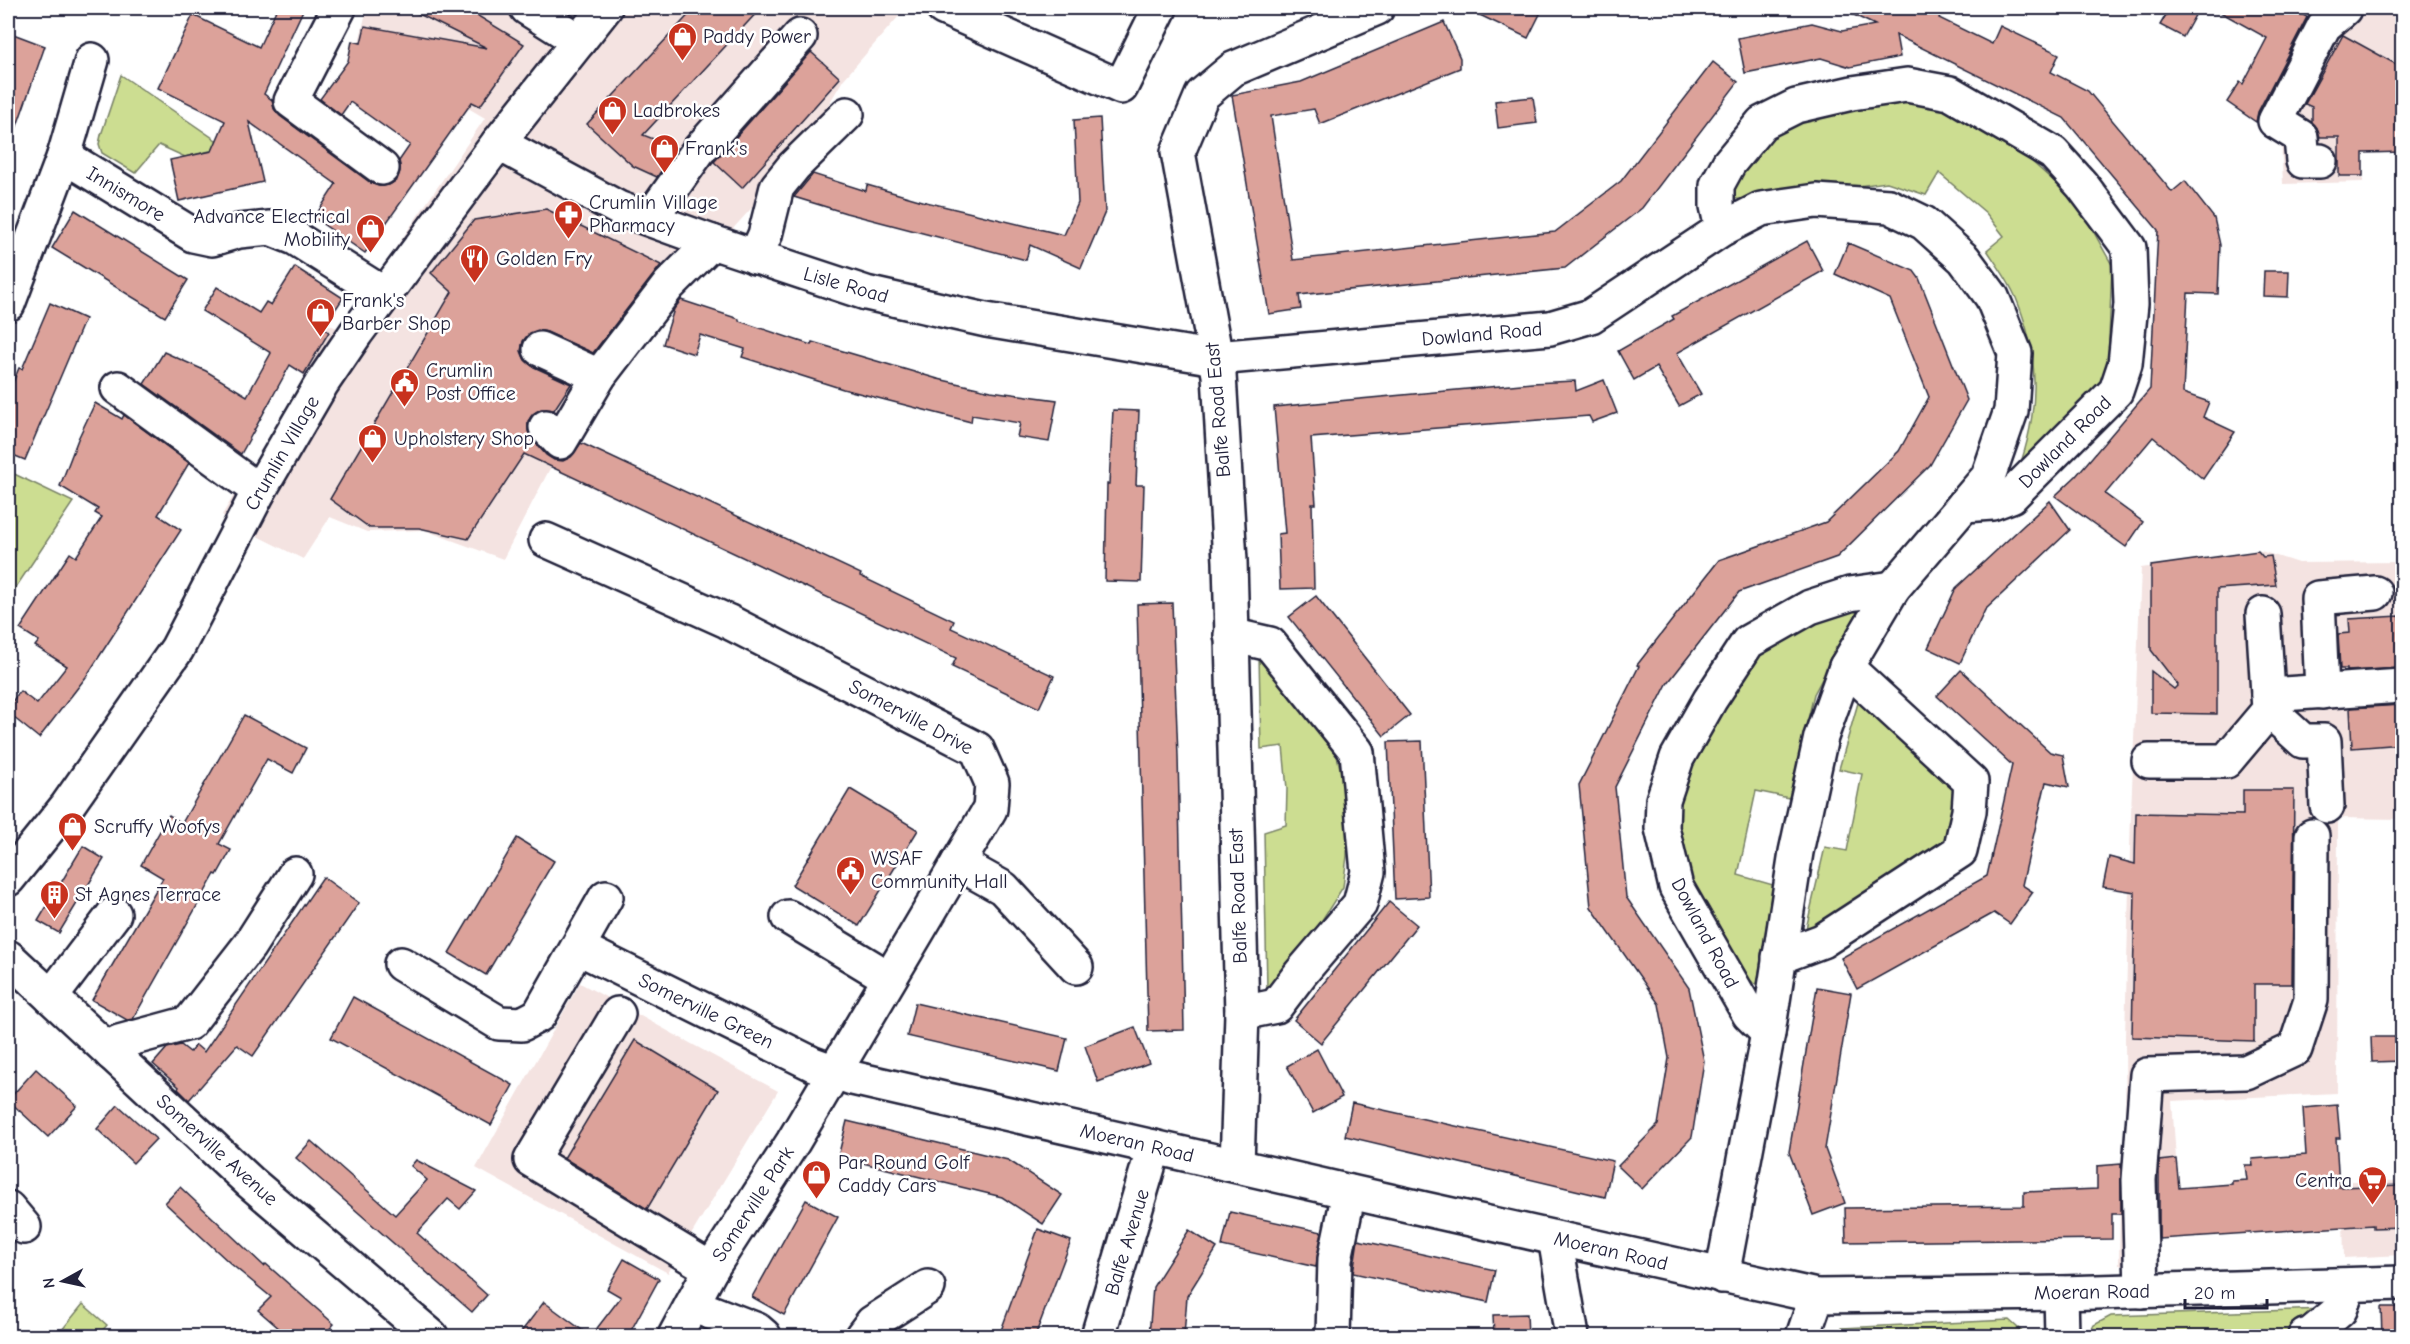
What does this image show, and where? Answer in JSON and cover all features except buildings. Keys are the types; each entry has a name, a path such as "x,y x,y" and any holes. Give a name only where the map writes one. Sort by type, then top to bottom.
{"street":[{"path":"339,8 291,101 382,168"},
{"path":"527,8 579,41"},
{"name":"Crumlin Village","path":"8,879 67,806 177,649 259,491 322,383 384,294 431,235 498,143 605,8"},
{"path":"943,8 1121,87 1160,8"},
{"name":"Balfe Road East","path":"1237,1165 1242,1013 1229,538 1219,375 1178,153 1202,95 1233,69 1377,8"},
{"path":"2320,161 2303,161 2301,137 2275,121 2324,26 2344,9"},
{"path":"650,219 699,150 800,36"},
{"name":"Innismore","path":"8,304 64,156 92,60"},
{"name":"Dowland Road","path":"1722,229 1717,206 1717,185 1729,163 1762,123 1796,106 1852,93 1907,85 1950,93 1991,116 2053,153 2082,185 2129,248 2130,304 2125,364 2116,391 2011,496 1992,503 1964,505"},
{"path":"754,257 765,235 777,187 794,166 847,114"},
{"name":"Lisle Road","path":"498,143 519,152 618,208 754,257 867,293 987,320 1216,358"},
{"name":"Innismore","path":"64,156 193,235 212,239 239,231 270,228 295,238 384,294"},
{"name":"Dowland Road","path":"1216,358 1550,328 1591,316 1722,229 1761,209 1816,201 1889,206 1924,223 1964,259 1992,297 2015,352 2011,411 1988,477 1893,588 1846,667 1821,737 1796,852 1768,1033 1722,1276"},
{"path":"546,427 560,442 599,376 669,285 712,242"},
{"path":"540,349 599,376"},
{"path":"118,388 259,491"},
{"name":"Somerville Drive","path":"546,540 727,621 977,749 992,783 990,809 834,1072"},
{"name":"Dowland Road","path":"1768,1033 1749,1014 1676,887 1662,828 1663,800 1677,758 1710,700 1748,642 1810,607 1850,594 1893,588"},
{"path":"2322,692 2318,597 2375,594"},
{"path":"2149,761 2226,761 2268,703 2263,614"},
{"path":"1231,635 1270,644 1357,752 1368,872 1360,904 1276,1006 1242,1013"},
{"path":"1779,957 1822,941 1960,851 1969,811 1971,782 1846,667"},
{"path":"2268,703 2322,692 2403,687"},
{"path":"2268,703 2303,741 2324,741 2326,806"},
{"path":"2142,1291 2139,1180 2147,1075 2246,1072 2295,1049 2311,999 2312,836"},
{"path":"958,863 1003,888 1076,967"},
{"path":"112,1054 119,1042 189,1023 249,946 295,873"},
{"path":"401,964 499,1023 522,1024 540,1015 606,897"},
{"path":"51,997 114,914"},
{"path":"788,917 890,978"},
{"name":"Somerville Green","path":"579,948 813,1064 834,1072"},
{"name":"Somerville Avenue","path":"8,957 250,1182 431,1336"},
{"path":"618,1014 531,1160 711,1269"},
{"name":"Moeran Road","path":"834,1072 1154,1147 1817,1296 2061,1293 2403,1283"},
{"name":"Somerville Park","path":"675,1336 711,1269 793,1142 834,1072"},
{"name":"Balfe Avenue","path":"1098,1336 1154,1147"},
{"path":"1332,1336 1335,1259 1349,1191"},
{"path":"1555,1238 1572,1336"},
{"path":"2305,1336 2310,1335 2340,1310 2349,1284"},
{"path":"862,1336 872,1323 928,1287"},
{"path":"2061,1293 2062,1336"},
{"path":"1803,1336 1817,1296"},
{"path":"692,1305 757,1330 764,1336"}],"shaded area":[{"path":"367,8 906,8 843,80 798,157 699,266 558,453 503,559 424,530 367,532 330,517 303,559 222,515 306,377 273,350 295,312 340,329 485,118 407,72 354,64"},
{"path":"2342,8 2402,8 2402,139 2363,139 2363,182 2283,184 2281,138"},
{"path":"2261,551 2298,563 2402,562 2402,819 2338,818 2337,1093 2172,1101 2176,1159 2152,1161 2158,1264 2119,1265 2120,1194 2126,1193 2125,1037 2141,568"},
{"path":"580,983 778,1091 668,1273 476,1168"},
{"path":"2342,1181 2402,1181 2402,1255 2344,1258"}],"green space":[{"path":"121,75 226,147 185,157 159,145 135,173 102,153 99,144 101,135"},
{"path":"1886,97 1941,104 2021,152 2077,202 2112,265 2108,364 2105,377 2017,474 2030,430 2034,386 2033,364 2030,342 2016,298 1987,250 2004,236 1986,213 1939,173 1926,195 1887,182 1748,201 1727,197 1736,172 1780,120"},
{"path":"8,471 73,502 8,599"},
{"path":"1849,603 1857,613 1814,694 1789,798 1756,791 1738,875 1773,885 1757,985 1734,969 1685,892 1672,840 1678,790 1742,668 1783,631"},
{"path":"1259,655 1337,756 1346,793 1348,824 1343,887 1315,931 1267,989 1264,832 1286,825 1287,789 1283,746 1261,749"},
{"path":"1862,689 1958,780 1964,825 1934,858 1805,933 1825,847 1847,851 1862,774 1839,769"},
{"path":"83,1304 107,1325 98,1336 57,1336"},
{"path":"2327,1309 2311,1327 2275,1336 2088,1336 2094,1325 2111,1316"},
{"path":"2009,1320 2027,1336 1838,1336 1842,1328"}],"place":[{"name":"Paddy Power","path":"682,62"},
{"name":"Ladbrokes","path":"612,136"},
{"name":"Frank's","path":"664,174"},
{"name":"Crumlin Village Pharmacy","path":"568,240"},
{"name":"Advance Electrical Mobility","path":"371,254"},
{"name":"Golden Fry","path":"475,284"},
{"name":"Frank's Barber Shop","path":"321,338"},
{"name":"Crumlin Post Office","path":"405,408"},
{"name":"Upholstery Shop","path":"373,464"},
{"name":"Scruffy Woofys","path":"73,852"},
{"name":"WSAF Community Hall","path":"850,896"},
{"name":"St Agnes Terrace","path":"54,920"},
{"name":"Par Round Golf Caddy Cars","path":"817,1200"},
{"name":"Centra","path":"2373,1206"}]}
